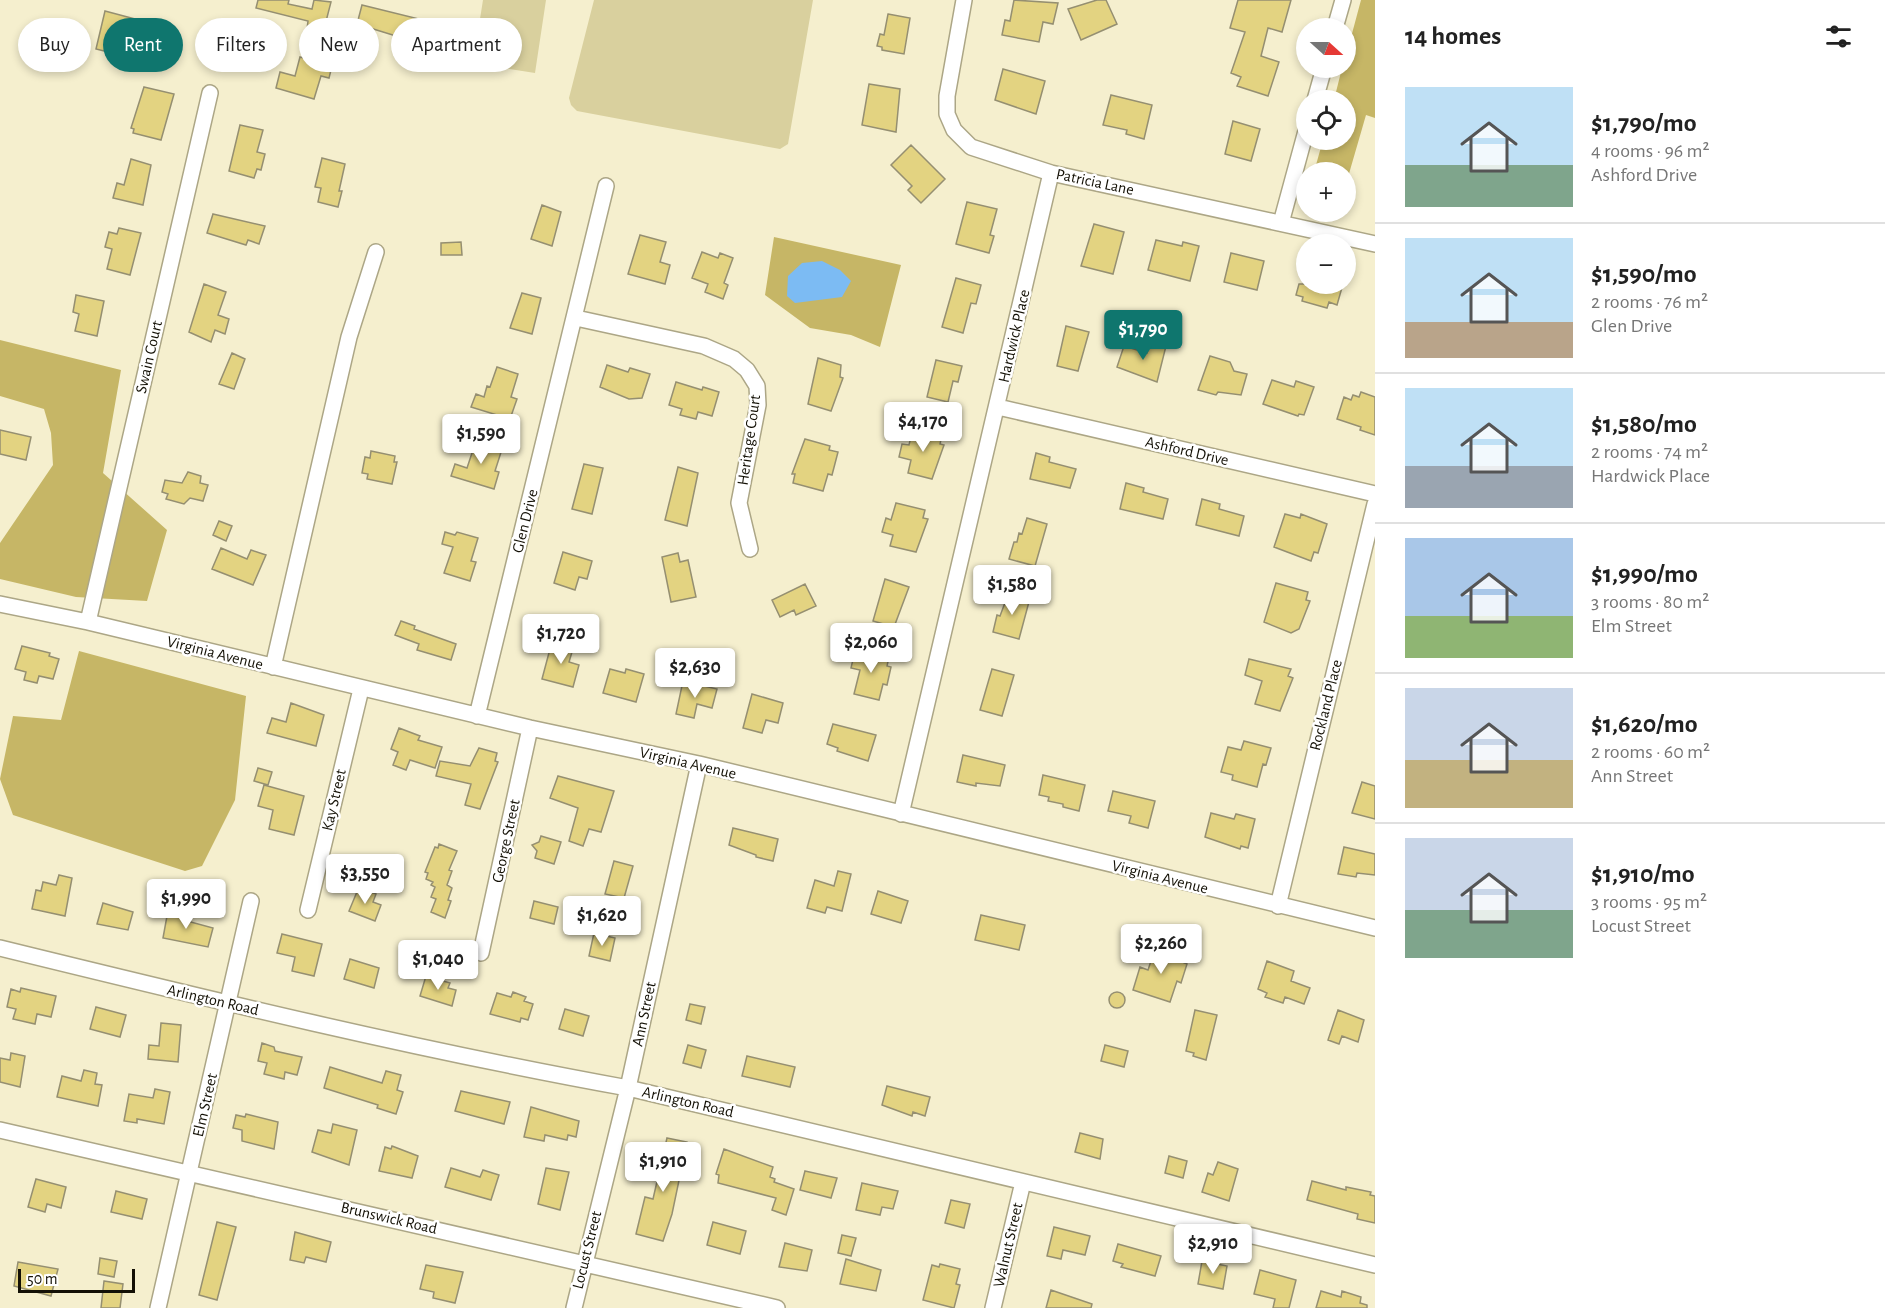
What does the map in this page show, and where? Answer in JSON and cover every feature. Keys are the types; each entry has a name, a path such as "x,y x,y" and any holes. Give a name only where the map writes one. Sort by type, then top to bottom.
{"street":[{"name":"Patricia Lane","path":"964,0 947,96 947,114 954,130 971,147 1051,173 1375,244"},
{"path":"1338,18 1342,0"},
{"name":"Swain Court","path":"88,622 210,93"},
{"path":"1281,223 1301,150"},
{"name":"Hardwick Place","path":"901,814 1051,173"},
{"name":"Glen Drive","path":"477,716 576,318 606,186"},
{"path":"273,667 349,337 376,252"},
{"name":"Heritage Court","path":"576,318 667,340 704,346 734,359 747,370 757,386 758,405 739,502 750,549"},
{"name":"Ashford Drive","path":"998,407 1375,494"},
{"name":"Rockland Place","path":"1278,906 1375,504"},
{"name":"Virginia Avenue","path":"0,604 88,622 477,716 699,764 1375,928"},
{"name":"Kay Street","path":"308,910 361,689"},
{"name":"George Street","path":"481,953 530,728"},
{"name":"Ann Street","path":"628,1088 699,764"},
{"name":"Elm Street","path":"158,1308 251,902"},
{"name":"Arlington Road","path":"0,948 228,1004 517,1068 628,1088 1375,1264"},
{"name":"Locust Street","path":"573,1308 628,1088"},
{"name":"Brunswick Road","path":"0,1130 777,1308"},
{"name":"Walnut Street","path":"993,1308 1023,1182"}],"shaded area":[{"path":"483,0 546,0 535,73 522,71 522,18 480,18"},
{"path":"594,0 813,0 788,144 780,149 577,111 571,105 569,98"},
{"path":"1361,0 1375,0 1375,118 1366,115 1356,150 1356,90 1336,90 1340,78 1356,78 1356,19"},
{"path":"1320,150 1356,150 1352,162 1317,162"},
{"path":"774,237 901,265 880,347 851,335 810,328 765,295"},
{"path":"0,340 121,370 103,473 167,530 147,601 76,597 0,579 0,543 53,465 51,433 44,409 0,396"},
{"path":"79,651 246,696 235,800 202,866 185,871 13,815 0,779 13,716 61,720"}],"water":[{"path":"822,261 840,270 851,281 842,297 795,303 787,296 788,276 802,263"}],"building":[{"path":"258,0 289,0 288,4 312,9 314,0 331,2 327,18 299,19 256,8"},
{"path":"1014,0 1058,3 1053,24 1043,22 1039,42 1002,35 1005,20 1010,21"},
{"path":"1097,0 1106,0 1117,24 1081,40 1068,9"},
{"path":"1238,0 1291,0 1282,32 1268,28 1261,56 1279,62 1268,96 1237,86 1241,77 1231,73 1245,32 1230,28"},
{"path":"362,5 415,18 391,18 391,34 379,31 379,18 359,18"},
{"path":"105,11 131,18 103,18"},
{"path":"888,14 910,18 904,54 882,50 882,47 877,46 880,34 884,35"},
{"path":"103,19 103,51 96,49"},
{"path":"299,61 299,72 330,72 329,78 321,76 314,99 276,88 280,72 295,76"},
{"path":"1003,69 1045,81 1036,114 995,100"},
{"path":"869,84 900,89 896,132 862,125"},
{"path":"144,87 174,94 161,140 133,133 134,129 131,128"},
{"path":"1111,95 1152,105 1144,139 1126,134 1127,130 1103,125"},
{"path":"1233,121 1260,129 1251,161 1225,154"},
{"path":"240,125 263,130 257,152 265,154 261,170 257,169 254,178 229,171"},
{"path":"911,145 945,179 921,203 908,190 912,186 891,165"},
{"path":"322,158 345,164 338,207 318,202 321,188 315,187"},
{"path":"131,159 151,165 143,205 113,198 117,183 124,185"},
{"path":"967,202 997,209 990,235 994,236 989,253 956,244"},
{"path":"542,205 561,212 552,246 531,239"},
{"path":"213,214 265,226 259,244 248,240 246,245 207,233"},
{"path":"1094,224 1124,232 1113,274 1081,266"},
{"path":"119,228 141,233 130,275 107,269 112,249 105,247 109,232 117,234"},
{"path":"640,235 666,242 660,262 670,265 665,284 628,274"},
{"path":"1156,240 1182,246 1183,242 1199,246 1190,281 1148,270"},
{"path":"461,242 462,255 441,255 441,243"},
{"path":"702,252 718,258 720,253 733,258 724,283 728,285 723,299 705,292 708,284 692,278"},
{"path":"1231,253 1264,261 1257,290 1224,282"},
{"path":"956,278 981,285 976,304 971,303 963,333 942,327"},
{"path":"204,284 226,292 218,315 229,319 225,334 215,330 211,342 189,332"},
{"path":"522,293 541,298 532,334 510,328"},
{"path":"1340,294 1337,305 1329,302 1327,308 1302,301 1303,297 1296,295"},
{"path":"76,295 104,301 97,336 75,331 79,314 73,312"},
{"path":"1066,326 1089,332 1078,371 1057,366"},
{"path":"1151,341 1166,346 1157,382 1117,367 1124,346 1147,353"},
{"path":"232,353 245,359 234,389 219,384"},
{"path":"1210,356 1230,362 1234,371 1247,374 1241,395 1218,392 1216,395 1198,390"},
{"path":"818,358 841,365 840,377 843,378 831,411 808,404"},
{"path":"936,360 962,366 958,382 953,381 948,402 927,397"},
{"path":"607,365 628,372 630,368 650,374 642,398 629,399 600,387"},
{"path":"497,367 518,374 511,397 517,399 510,419 471,407 476,394 484,397"},
{"path":"1272,380 1294,387 1296,381 1314,387 1304,415 1299,414 1298,416 1263,404"},
{"path":"676,382 702,390 703,387 719,392 712,416 698,412 696,419 680,415 682,409 669,405"},
{"path":"1361,392 1375,397 1375,435 1360,430 1361,427 1337,419 1344,397 1351,400 1353,395 1359,397"},
{"path":"913,428 942,435 940,444 944,445 932,479 908,473 911,460 899,457 902,444 909,445"},
{"path":"0,430 31,437 26,460 0,454"},
{"path":"477,438 503,446 495,471 499,472 494,489 451,476 455,464 467,468"},
{"path":"805,439 830,446 829,450 838,452 832,475 828,474 823,491 793,483 795,474 792,474"},
{"path":"371,451 395,456 394,462 397,462 392,484 367,479 368,474 362,473 365,457 370,458"},
{"path":"1036,453 1050,457 1049,462 1076,469 1070,488 1030,479"},
{"path":"584,464 603,468 592,514 572,509"},
{"path":"678,467 698,473 687,526 665,520"},
{"path":"188,472 201,476 200,483 208,485 203,501 190,498 184,504 166,499 168,494 162,492 165,480 182,483"},
{"path":"1126,483 1144,488 1143,492 1168,499 1163,519 1120,509"},
{"path":"1202,499 1220,504 1219,509 1244,516 1239,536 1196,525"},
{"path":"896,503 925,510 923,518 928,519 916,552 890,546 893,535 882,532 886,518 891,520"},
{"path":"1285,514 1300,518 1301,514 1327,524 1318,553 1314,552 1311,561 1274,547"},
{"path":"1027,518 1047,524 1035,566 1009,559 1014,542 1017,542 1019,533 1022,534"},
{"path":"219,521 232,526 226,541 213,535"},
{"path":"445,532 455,535 457,532 478,538 471,561 476,562 470,581 444,573 453,547 442,544"},
{"path":"221,548 247,559 251,550 266,555 253,585 212,569"},
{"path":"563,552 592,561 587,579 579,577 575,590 554,583"},
{"path":"678,553 680,562 688,560 696,597 671,602 662,557"},
{"path":"885,579 909,587 894,627 873,621"},
{"path":"1276,583 1308,592 1306,600 1310,601 1299,629 1291,633 1264,622"},
{"path":"805,584 816,606 796,615 794,610 780,617 772,600"},
{"path":"1009,592 1030,598 1019,639 993,632 997,615 1000,616"},
{"path":"401,621 415,626 414,629 456,644 451,660 417,650 419,644 395,635"},
{"path":"562,639 575,642 569,662 579,665 573,687 542,679 550,649 559,651"},
{"path":"22,646 50,653 49,656 59,659 53,679 39,676 37,683 24,680 26,672 15,669"},
{"path":"855,651 889,657 887,666 891,667 887,685 883,684 879,700 854,694 860,670 851,668"},
{"path":"1249,659 1291,669 1288,676 1293,678 1280,711 1255,704 1262,681 1245,675"},
{"path":"610,669 625,673 626,669 644,674 636,702 603,693"},
{"path":"992,669 1014,675 1002,716 980,710"},
{"path":"683,681 717,689 712,708 697,704 694,718 676,714"},
{"path":"752,694 783,703 778,723 766,720 762,733 743,728"},
{"path":"291,703 324,715 316,746 267,733 272,718 286,722"},
{"path":"833,724 876,735 868,761 837,751 838,748 827,744"},
{"path":"399,728 420,736 418,740 442,747 435,768 410,760 406,770 393,765 398,752 391,749"},
{"path":"1244,741 1271,748 1266,765 1263,764 1257,787 1232,780 1233,775 1221,772 1228,747 1241,750"},
{"path":"479,748 497,753 495,761 498,762 480,809 465,805 471,784 436,776 440,761 470,766"},
{"path":"963,755 1005,765 1000,786 976,783 976,786 957,782"},
{"path":"258,768 272,772 268,785 254,781"},
{"path":"1043,775 1085,785 1079,811 1048,801 1049,797 1039,795"},
{"path":"558,776 614,791 601,832 589,829 583,846 569,841 578,808 550,798"},
{"path":"1362,782 1375,786 1375,819 1352,813"},
{"path":"264,785 304,796 294,835 269,829 273,810 258,806"},
{"path":"1113,791 1155,801 1148,828 1129,823 1131,816 1108,811"},
{"path":"1211,813 1234,819 1236,814 1255,819 1248,848 1241,846 1240,849 1205,837"},
{"path":"733,828 778,839 773,861 756,857 756,855 729,845"},
{"path":"541,836 561,842 554,864 535,858 537,851 532,845 539,842"},
{"path":"439,844 457,851 449,870 452,871 447,885 452,888 448,900 451,901 445,918 431,912 436,899 431,897 435,887 431,885 433,882 426,879 428,873 425,872 435,847 438,848"},
{"path":"1344,847 1375,854 1375,875 1357,873 1356,877 1338,874"},
{"path":"614,861 633,866 624,898 605,894"},
{"path":"838,871 851,874 842,911 827,907 825,913 807,908 815,880 834,886"},
{"path":"59,875 72,878 65,916 32,909 36,890 41,891 43,882 56,885"},
{"path":"359,887 376,894 373,902 381,905 375,921 349,911"},
{"path":"878,891 908,901 901,923 871,914"},
{"path":"534,901 558,907 554,924 530,918"},
{"path":"103,903 133,912 128,930 97,924"},
{"path":"174,909 189,913 187,921 213,928 208,947 163,938 167,916 172,917"},
{"path":"981,915 1025,925 1019,950 975,940"},
{"path":"594,933 615,938 610,961 589,956"},
{"path":"282,934 322,944 314,976 292,971 295,957 277,953"},
{"path":"1156,946 1182,954 1180,961 1187,964 1181,983 1177,981 1170,1002 1133,990 1140,967 1148,970"},
{"path":"350,959 379,968 374,988 344,979"},
{"path":"1267,961 1294,971 1291,981 1310,988 1304,1004 1285,997 1283,1003 1265,997 1267,993 1258,989"},
{"path":"426,976 450,983 448,988 456,990 452,1006 420,996"},
{"path":"21,988 56,996 51,1017 37,1014 35,1024 13,1019 16,1009 7,1007 11,989 20,992"},
{"path":"513,992 526,997 524,1001 533,1004 528,1020 521,1018 520,1022 490,1014 497,993 511,997"},
{"path":"1117,992 1125,1000 1117,1008 1109,1000"},
{"path":"690,1004 705,1007 701,1024 686,1020"},
{"path":"96,1007 126,1015 120,1037 90,1029"},
{"path":"565,1009 589,1016 583,1036 559,1029"},
{"path":"1195,1010 1217,1015 1206,1060 1186,1051"},
{"path":"1338,1010 1364,1020 1358,1042 1342,1036 1339,1044 1328,1040"},
{"path":"161,1023 181,1025 178,1062 148,1059 149,1045 159,1046"},
{"path":"262,1043 274,1047 275,1051 302,1057 297,1075 285,1072 284,1079 264,1074 267,1063 258,1061"},
{"path":"688,1045 706,1050 701,1068 683,1063"},
{"path":"1105,1045 1128,1051 1124,1067 1101,1061"},
{"path":"11,1053 25,1056 20,1087 0,1082 0,1058 10,1060"},
{"path":"747,1056 795,1067 790,1087 742,1076"},
{"path":"330,1067 382,1083 386,1071 401,1075 397,1090 403,1092 396,1114 377,1108 378,1105 324,1088"},
{"path":"84,1070 97,1073 95,1084 102,1085 98,1106 57,1097 62,1076 81,1081"},
{"path":"887,1086 930,1097 925,1116 913,1112 912,1116 882,1105"},
{"path":"155,1089 170,1092 164,1124 137,1119 137,1123 124,1121 129,1094 153,1098"},
{"path":"461,1091 510,1102 504,1124 455,1111"},
{"path":"531,1107 579,1121 576,1137 568,1135 567,1140 545,1135 544,1141 524,1137"},
{"path":"246,1114 278,1122 274,1149 242,1141 242,1130 233,1128 236,1115 245,1117"},
{"path":"333,1124 357,1130 349,1165 312,1152 318,1130 331,1133"},
{"path":"1080,1133 1103,1139 1100,1159 1075,1152"},
{"path":"667,1138 687,1142 672,1214 663,1241 636,1234 645,1197 653,1199"},
{"path":"392,1146 418,1156 412,1178 379,1171 385,1147 391,1149"},
{"path":"724,1149 773,1167 770,1177 775,1179 774,1182 794,1189 786,1215 772,1210 776,1198 718,1183 719,1175 716,1174"},
{"path":"1169,1156 1187,1161 1183,1178 1165,1173"},
{"path":"1218,1162 1238,1169 1229,1201 1202,1192 1208,1173 1213,1175"},
{"path":"451,1168 480,1177 483,1170 499,1175 491,1200 445,1187"},
{"path":"546,1168 569,1172 560,1210 538,1204"},
{"path":"805,1171 837,1178 831,1198 800,1190"},
{"path":"36,1179 66,1187 61,1208 47,1204 45,1212 28,1207"},
{"path":"1312,1181 1346,1190 1346,1187 1371,1192 1370,1195 1375,1196 1375,1223 1357,1219 1358,1214 1307,1200"},
{"path":"862,1183 898,1191 893,1209 882,1207 880,1215 856,1210"},
{"path":"116,1191 147,1199 142,1219 111,1212"},
{"path":"951,1200 970,1204 964,1228 945,1223"},
{"path":"217,1222 236,1227 217,1300 199,1295"},
{"path":"713,1222 746,1231 740,1254 707,1245"},
{"path":"1054,1227 1090,1236 1085,1255 1063,1250 1061,1259 1047,1256"},
{"path":"295,1232 331,1242 326,1262 306,1257 304,1263 290,1260"},
{"path":"842,1235 856,1238 851,1256 838,1253"},
{"path":"785,1243 812,1250 807,1271 779,1267"},
{"path":"1118,1244 1161,1256 1155,1276 1121,1267 1123,1264 1113,1261"},
{"path":"100,1258 117,1261 114,1277 98,1274"},
{"path":"846,1259 881,1270 876,1291 840,1284"},
{"path":"1202,1261 1227,1266 1223,1289 1198,1284"},
{"path":"18,1262 58,1269 51,1296 14,1286"},
{"path":"940,1264 960,1269 956,1284 960,1285 954,1308 923,1300 932,1265 939,1267"},
{"path":"426,1265 463,1272 455,1303 433,1298 434,1292 420,1289"},
{"path":"1260,1270 1296,1280 1289,1308 1273,1308 1275,1299 1254,1294"},
{"path":"104,1281 123,1284 120,1308 101,1308"},
{"path":"1051,1290 1092,1304 1091,1308 1046,1308"},
{"path":"1321,1291 1341,1297 1342,1291 1361,1297 1360,1303 1367,1305 1367,1308 1316,1308"}]}
